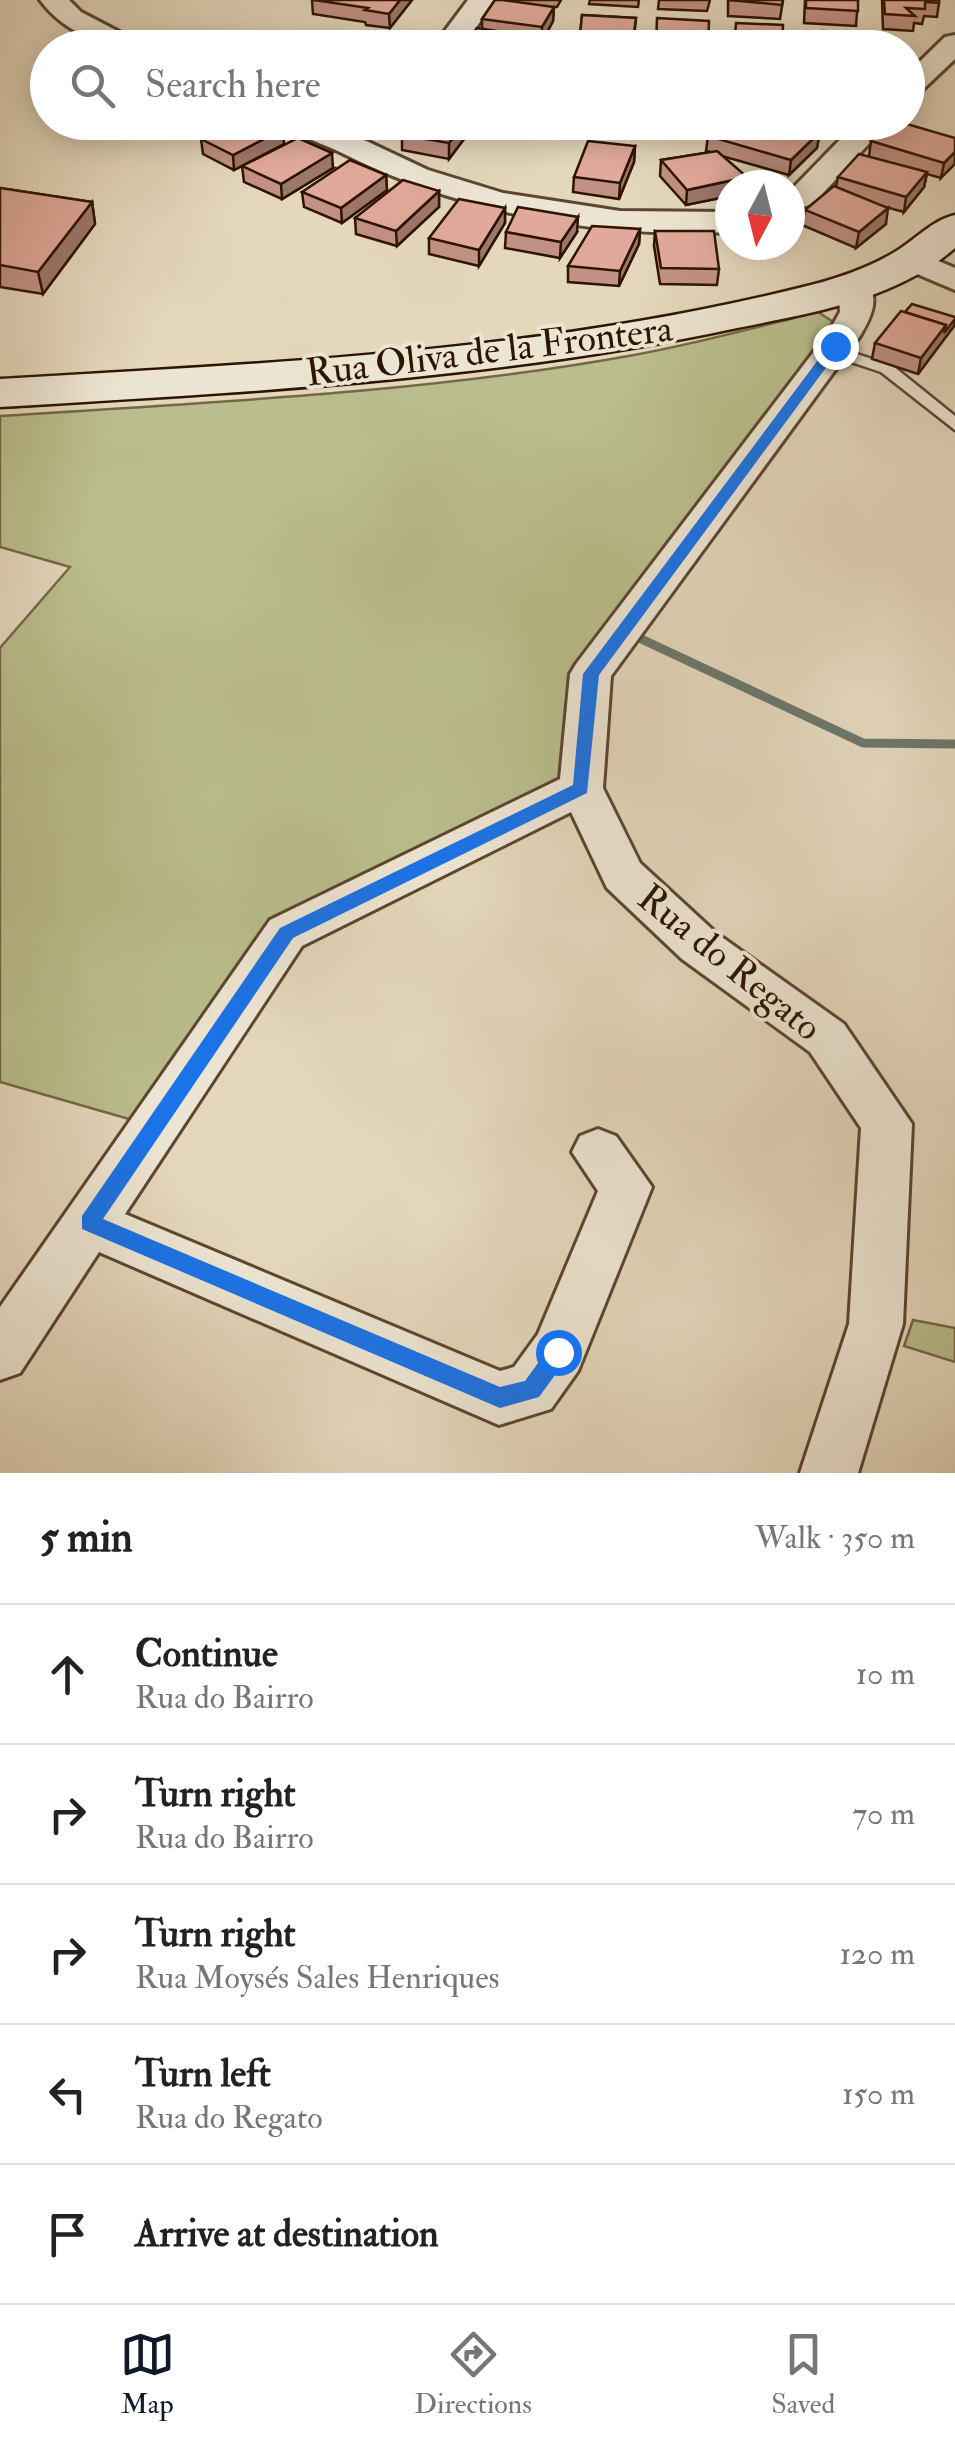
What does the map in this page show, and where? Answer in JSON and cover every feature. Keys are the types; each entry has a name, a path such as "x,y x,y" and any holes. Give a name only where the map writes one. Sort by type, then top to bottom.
{"main road":[{"name":"Rua Oliva de la Frontera","path":"0,394 400,367 662,332 855,287 915,261 955,226"}],"street":[{"path":"54,0 71,18 97,30"},
{"path":"460,30 482,0"},
{"path":"925,71 955,42"},
{"path":"341,140 430,182 484,199 677,226 715,223"},
{"path":"367,152 376,140"},
{"path":"805,193 856,140"},
{"path":"915,261 955,280"},
{"path":"0,1354 286,933 581,788 591,674 835,346 857,312 855,287"},
{"name":"Rua do Regato","path":"581,788 623,876 699,946 827,1038 887,1124 876,1324 829,1473"},
{"path":"89,1222 500,1398 532,1390 558,1352 626,1186 598,1152"}],"lane":[{"path":"835,346 845,355 887,369 955,425"}],"green space":[{"path":"818,312 838,325 574,677 567,782 276,925 136,1121 0,1082 0,648 70,567 0,547 0,416 476,379 657,351"},
{"path":"913,1320 955,1328 955,1362 904,1346"}],"building":[{"path":"314,0 400,0 389,14"},
{"path":"495,0 554,7 542,27 482,19"},
{"path":"729,0 783,0 782,5"},
{"path":"806,0 858,0 858,11 806,8"},
{"path":"884,0 939,0 939,3 925,2 925,9 906,8 915,16 885,14"},
{"path":"582,15 636,18 634,30 580,30"},
{"path":"657,18 709,21 709,30 657,30"},
{"path":"736,23 783,25 783,30 735,30"},
{"path":"925,129 955,138 955,152 944,163 871,141 925,140"},
{"path":"203,140 262,140 233,155"},
{"path":"294,140 332,153 281,184 242,166"},
{"path":"722,140 812,140 791,160"},
{"path":"588,141 635,146 620,183 574,177"},
{"path":"717,151 739,170 715,170 715,184 687,190 661,160"},
{"path":"859,154 927,172 906,197 838,177"},
{"path":"350,160 386,175 341,208 302,192"},
{"path":"403,180 439,191 396,231 355,218"},
{"path":"834,186 888,208 859,232 805,210"},
{"path":"0,188 92,202 38,272 0,265"},
{"path":"459,199 505,208 479,250 429,238"},
{"path":"518,207 578,217 561,242 506,232"},
{"path":"592,226 640,229 620,271 568,266"},
{"path":"655,231 714,231 719,269 661,268"},
{"path":"912,304 955,319 944,333 946,325 905,312"},
{"path":"901,311 946,325 921,358 875,343"}],"waterway":[{"path":"637,637 863,743 955,744"}],"route":[{"path":"558,1352 532,1390 500,1398 89,1222 286,933 581,788 591,674 835,346"}]}
